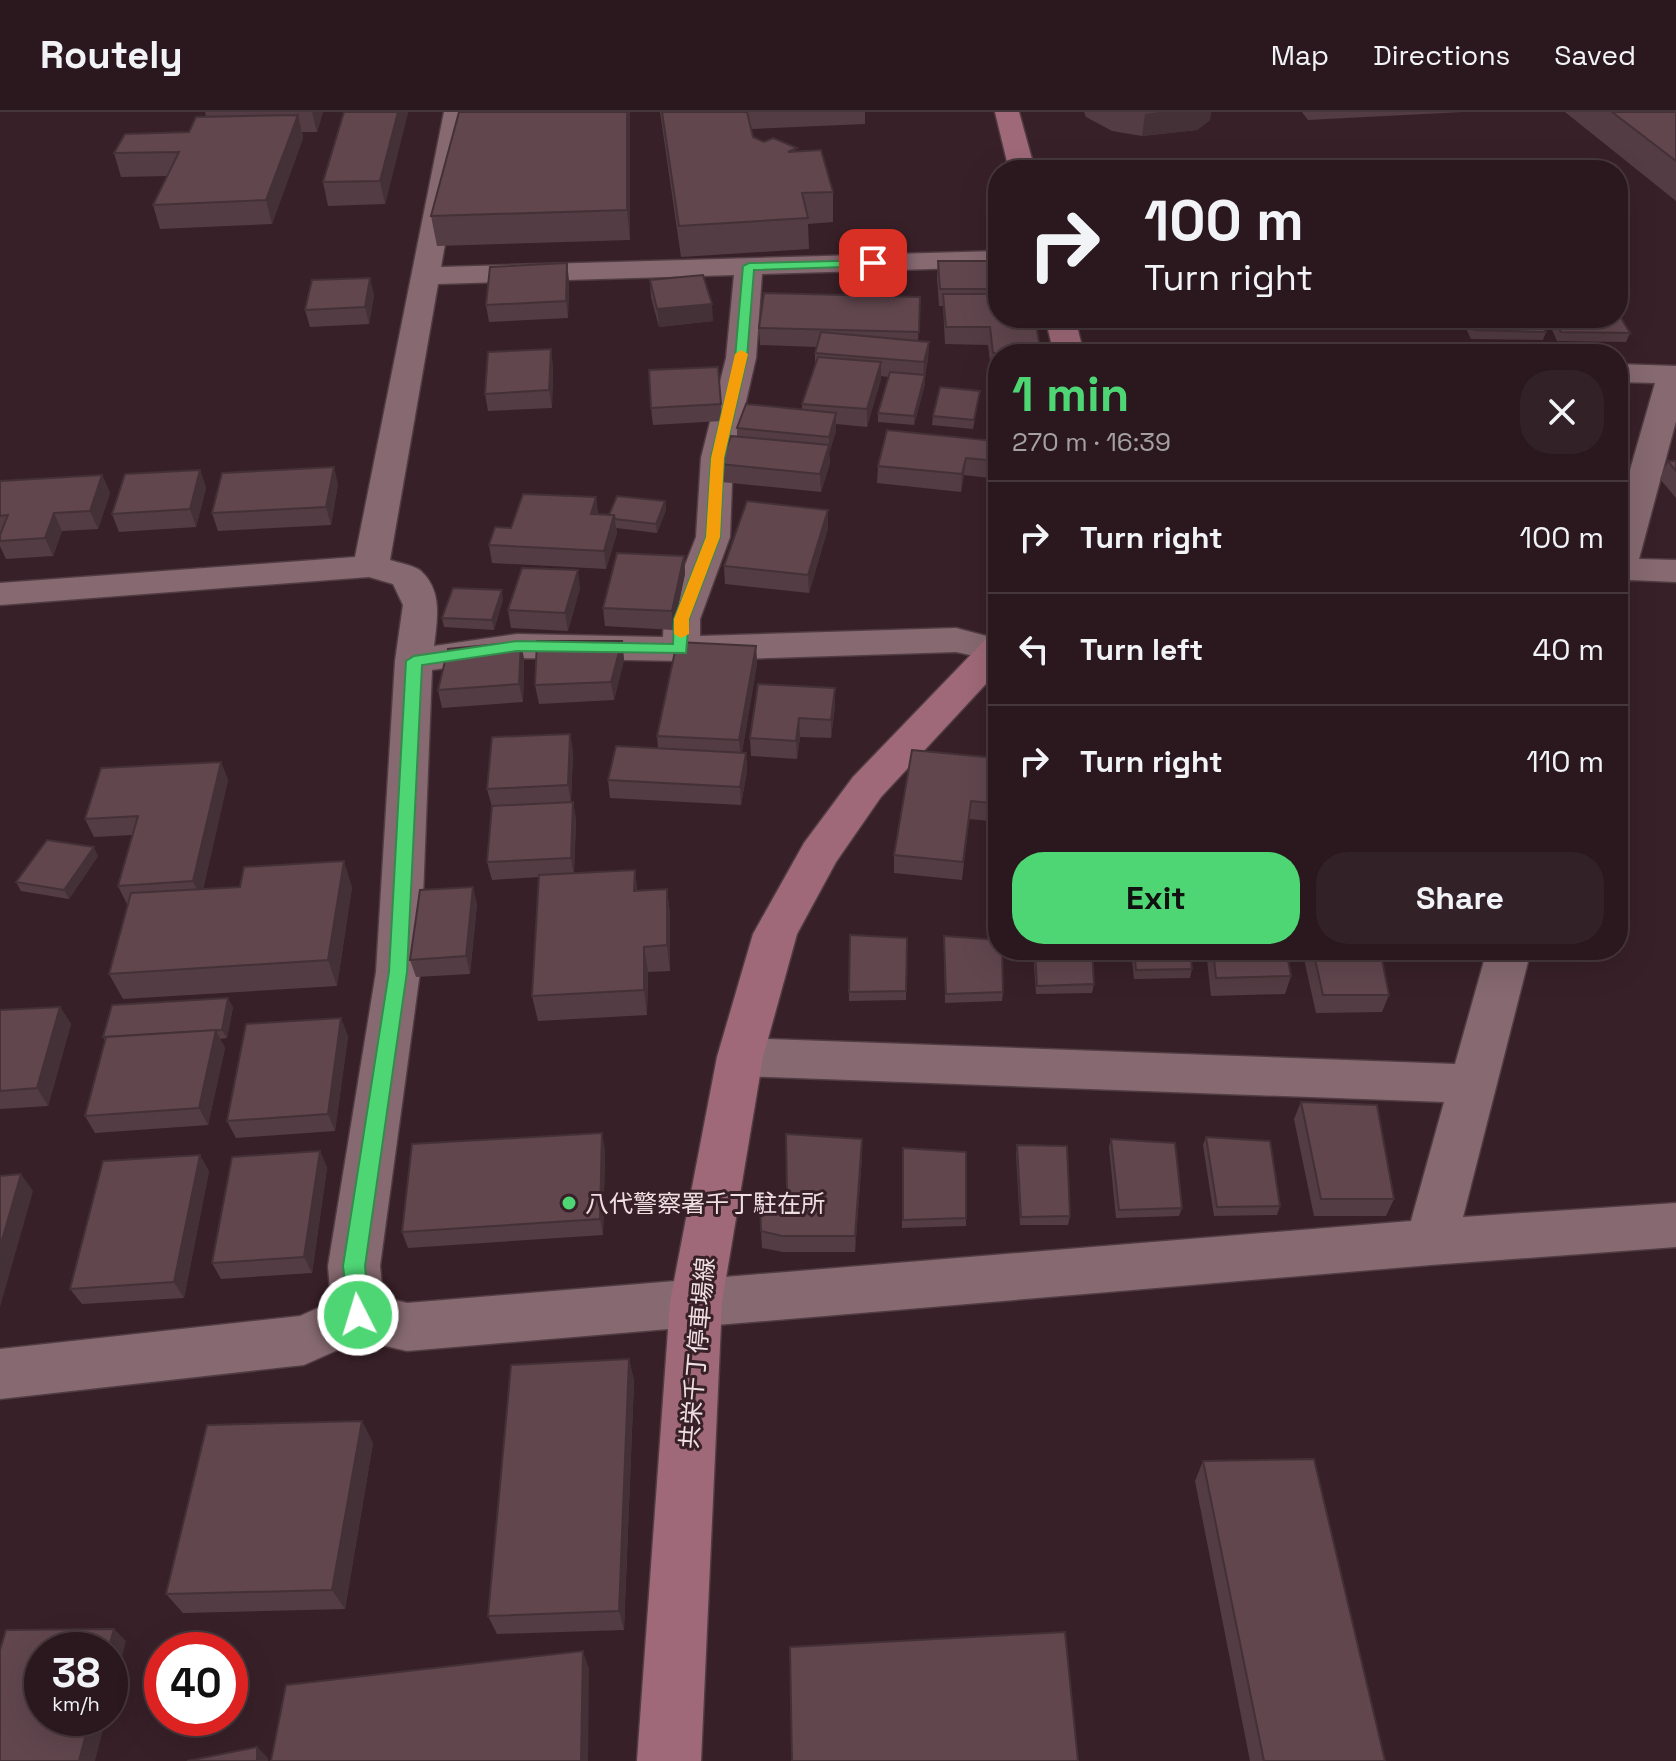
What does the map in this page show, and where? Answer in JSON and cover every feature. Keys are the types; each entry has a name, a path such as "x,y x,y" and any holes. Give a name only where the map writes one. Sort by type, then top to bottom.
{"main road":[{"path":"1007,112 1019,160"},
{"name":"共栄千丁停車場線","path":"669,1761 696,1302 740,1057 775,934 819,854 867,787 988,659"}],"street":[{"path":"371,566 456,112"},
{"path":"425,276 988,259"},
{"path":"681,649 682,619 713,537 717,458 741,358 749,266"},
{"path":"1628,373 1675,375 1628,540"},
{"path":"0,594 371,566 407,577 421,605 414,661 398,972 354,1266 358,1315"},
{"path":"1628,571 1676,571"},
{"path":"414,661 517,646 681,649 956,640 988,647"},
{"path":"1431,1242 1506,960"},
{"path":"740,1057 1473,1084"},
{"path":"0,1374 304,1340 358,1315 407,1327 1431,1242 1676,1225"}],"building":[{"path":"344,112 398,112 380,181 323,182"},
{"path":"459,112 627,112 627,210 431,216"},
{"path":"662,112 747,112 753,137 764,142 773,138 797,148 788,152 821,150 833,192 802,193 808,218 679,226"},
{"path":"1612,112 1676,112 1676,161"},
{"path":"298,115 266,200 153,205 179,152 114,153 125,134 189,132 196,117"},
{"path":"938,261 988,261 988,289 940,289"},
{"path":"567,263 566,301 486,305 490,267"},
{"path":"703,275 712,304 657,309 650,280"},
{"path":"370,278 365,307 305,310 312,280"},
{"path":"764,293 920,297 919,332 759,328"},
{"path":"943,294 988,294 988,327 946,327"},
{"path":"990,328 1037,328 1039,344 992,344"},
{"path":"1544,328 1546,332 1474,330"},
{"path":"1559,328 1627,328 1630,333 1561,332"},
{"path":"821,332 929,342 924,362 815,353"},
{"path":"551,349 549,390 485,394 488,352"},
{"path":"818,357 881,362 867,409 802,404"},
{"path":"718,367 721,404 651,408 649,370"},
{"path":"890,372 925,375 914,416 878,413"},
{"path":"940,387 980,391 974,420 933,416"},
{"path":"746,404 836,413 829,437 737,428"},
{"path":"887,430 988,440 988,460 966,458 962,474 878,466"},
{"path":"731,436 829,445 820,474 720,464"},
{"path":"334,467 326,507 212,513 222,473"},
{"path":"200,470 190,509 112,514 125,474"},
{"path":"102,475 90,511 54,513 45,538 0,541 8,515 0,516 0,481"},
{"path":"523,494 596,497 591,514 614,515 604,551 489,545 495,527 511,528"},
{"path":"617,496 665,501 656,524 615,519 614,515 609,515"},
{"path":"747,501 828,510 808,575 724,566"},
{"path":"617,553 684,556 672,611 603,608"},
{"path":"522,568 578,570 565,613 508,610"},
{"path":"453,588 502,590 492,620 442,618"},
{"path":"537,641 622,641 611,682 535,685"},
{"path":"521,642 519,684 438,690 448,649"},
{"path":"677,642 756,646 739,740 657,736"},
{"path":"758,684 835,688 831,720 799,718 796,741 750,738"},
{"path":"570,734 568,785 487,789 492,737"},
{"path":"616,746 746,753 740,787 608,780"},
{"path":"912,750 988,757 988,803 971,801 963,862 894,855"},
{"path":"221,762 193,881 118,886 138,816 85,819 101,768"},
{"path":"573,802 571,858 487,862 492,806"},
{"path":"47,840 94,847 64,890 16,882"},
{"path":"344,861 328,960 109,974 131,893 240,887 244,867"},
{"path":"635,870 634,891 667,889 667,945 644,947 644,990 532,996 539,875"},
{"path":"473,887 466,956 410,960 420,890"},
{"path":"850,935 907,938 906,991 849,992"},
{"path":"944,936 988,939 988,960 1002,960 1003,992 946,994"},
{"path":"1036,960 1093,960 1094,984 1037,986"},
{"path":"1135,960 1191,960 1192,969 1136,970"},
{"path":"1214,960 1288,960 1291,976 1216,978"},
{"path":"1315,960 1382,960 1389,995 1323,995"},
{"path":"228,998 222,1030 103,1037 112,1005"},
{"path":"60,1007 37,1088 0,1091 0,1010"},
{"path":"341,1018 328,1114 227,1121 246,1024"},
{"path":"216,1030 199,1108 85,1116 106,1037"},
{"path":"1301,1102 1377,1105 1394,1199 1321,1199"},
{"path":"602,1133 600,1219 402,1232 412,1144"},
{"path":"786,1134 862,1139 855,1236 782,1236 761,1231 760,1198 787,1194"},
{"path":"1206,1137 1270,1141 1280,1206 1217,1207"},
{"path":"1111,1139 1175,1143 1182,1208 1119,1210"},
{"path":"1017,1145 1067,1146 1070,1216 1021,1217"},
{"path":"903,1148 966,1152 966,1218 903,1220"},
{"path":"320,1151 304,1257 212,1263 232,1157"},
{"path":"200,1155 174,1282 70,1289 103,1161"},
{"path":"21,1174 0,1247 0,1176"},
{"path":"629,1359 619,1611 488,1616 511,1365"},
{"path":"362,1421 332,1590 166,1594 207,1425"},
{"path":"1314,1459 1385,1761 1264,1761 1203,1461"},
{"path":"114,1629 113,1632 24,1632 24,1736 85,1736 79,1761 0,1761 0,1650 6,1630"},
{"path":"1065,1632 1078,1761 792,1761 790,1647"},
{"path":"583,1651 581,1761 271,1761 286,1685"},
{"path":"257,1747 257,1761 187,1761"}],"slow traffic":[{"path":"681,634 682,619 713,537 717,458 741,354"}],"place":[{"name":"八代警察署千丁駐在所","path":"569,1203"}],"route":[{"path":"358,1315 354,1266 398,972 414,661 517,646 681,649 682,619 713,537 717,458 741,358 749,266 873,263"}]}
